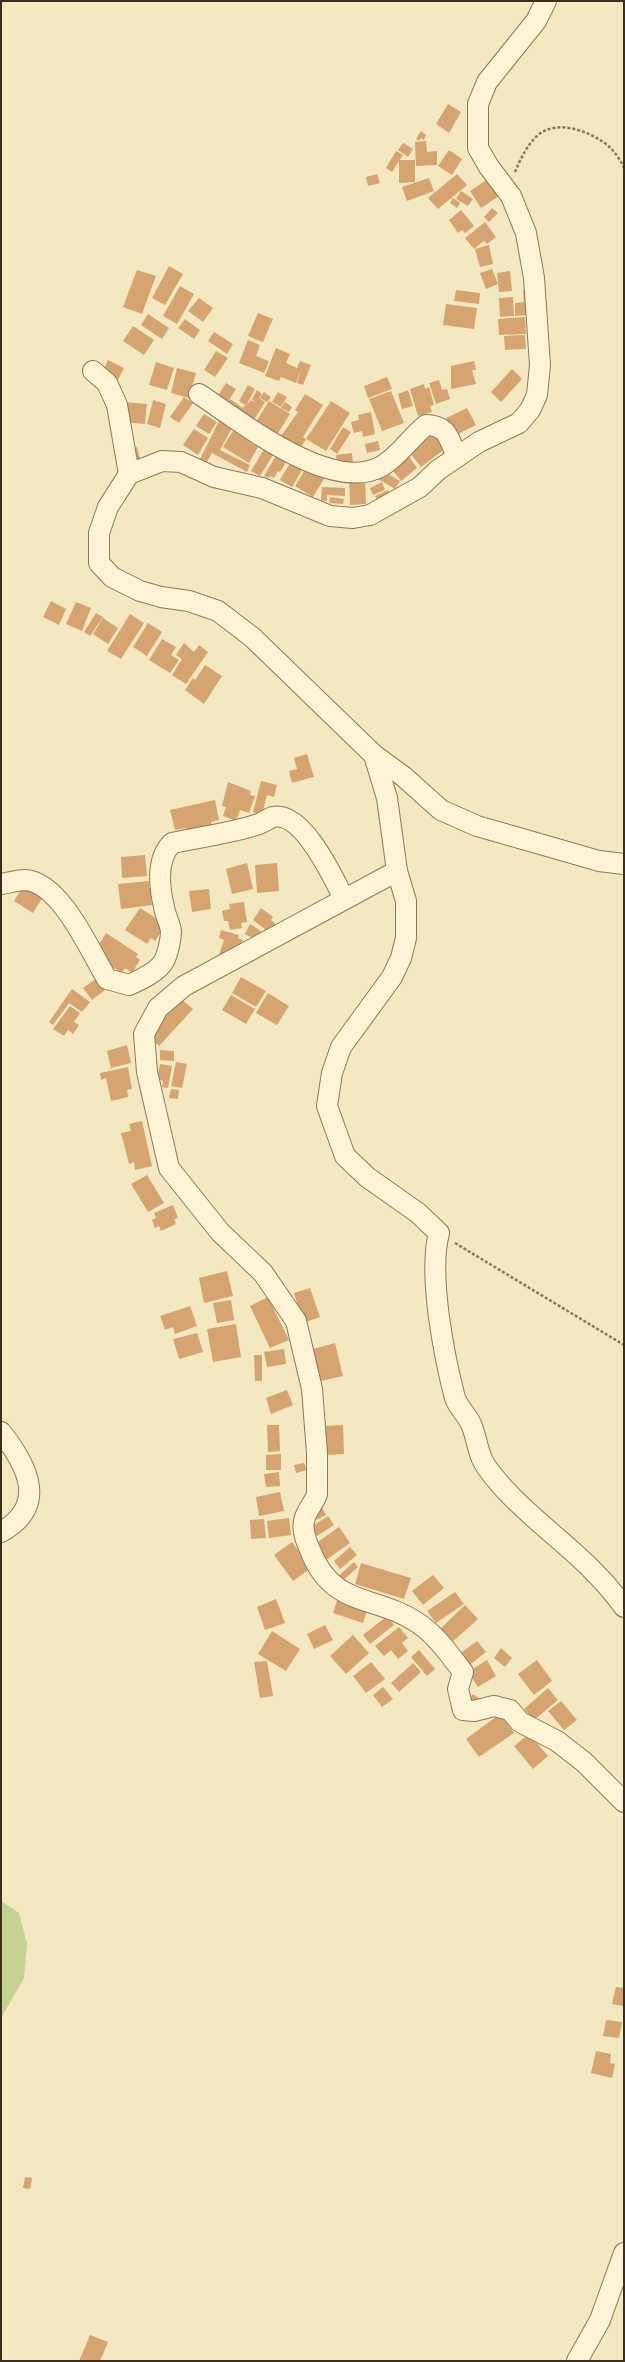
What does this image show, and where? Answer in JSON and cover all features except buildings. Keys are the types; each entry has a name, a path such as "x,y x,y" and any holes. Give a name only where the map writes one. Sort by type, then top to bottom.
{"street":[{"path":"546,1 536,21 487,82 478,104 478,148 511,196 526,233 534,278 540,365 537,395 530,410 519,423 479,442 438,470 420,487 370,515 353,518 330,516 262,488 214,477 181,462 162,461 129,474 108,507 99,533 99,563 112,577 140,591 161,598 189,601 218,611 252,637 374,755 403,776 441,810 477,826 599,861 624,864"},
{"path":"93,371 107,383 117,405 129,474"},
{"path":"198,394 297,458 318,467 342,472 363,472 380,467 398,455 411,438 426,425 439,426 445,431 457,457"},
{"path":"374,755 387,798 397,871 406,902 406,938 401,958 392,977 341,1047 332,1072 327,1106 345,1156 367,1177 418,1213 440,1233 435,1250 434,1266 440,1322 456,1400 471,1424 482,1461 511,1497 578,1554 610,1588 624,1607"},
{"path":"1,884 26,880 43,887 55,897 83,934 107,979 129,985 144,978 164,962 171,930 164,908 161,872 165,851 172,843 260,824 274,817 284,819 304,832 326,861 344,899"},
{"path":"397,871 184,986 158,1008 144,1034 145,1054 147,1072 169,1168 220,1232 263,1273 296,1321 312,1389 317,1453 317,1494 315,1500 306,1512 303,1522 304,1536 314,1560 331,1585 349,1595 411,1620 430,1633 450,1654 463,1672 458,1689 464,1710 474,1711 494,1706 510,1710 520,1722 557,1741 584,1762 624,1802"},
{"path":"1,1432 19,1459 27,1476 30,1499 23,1515 12,1526 1,1532"},
{"path":"577,2361 600,2320 624,2253"}],"path":[{"path":"511,196 513,176 521,159 537,136 559,126 579,131 601,140 618,157 624,168"},
{"path":"440,1233 624,1344"}],"green space":[{"path":"1,1901 19,1913 27,1944 24,1978 1,2018"}]}
